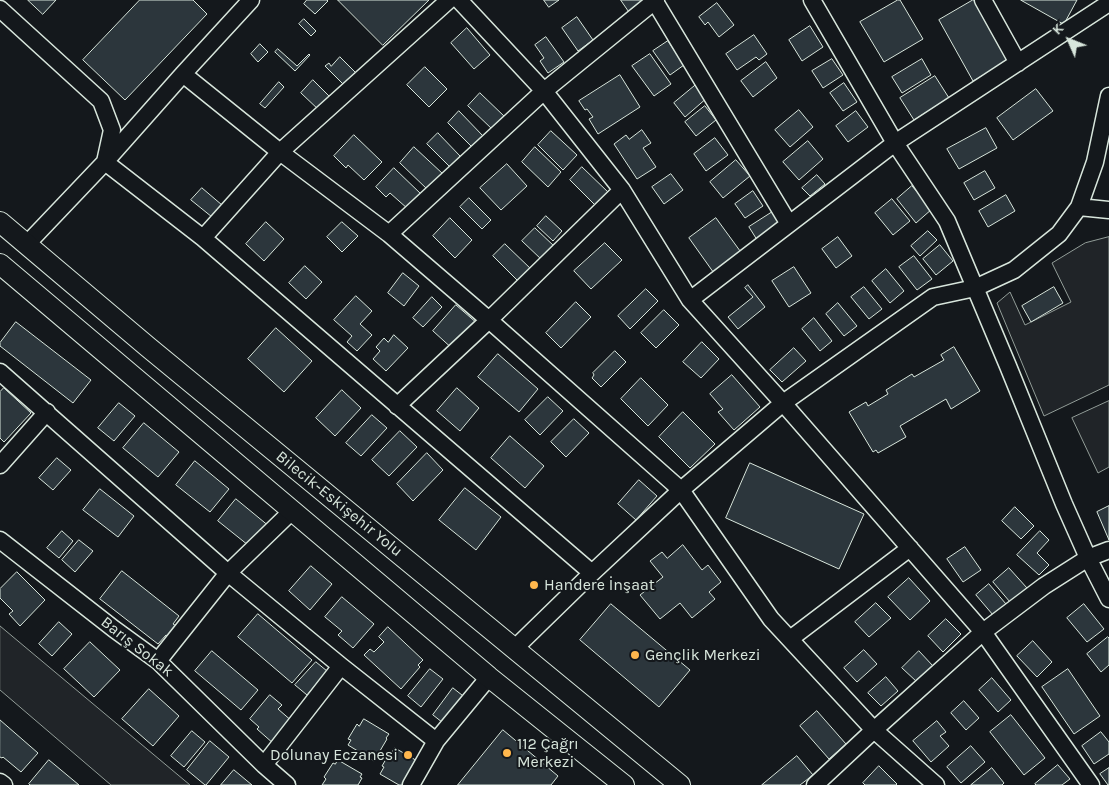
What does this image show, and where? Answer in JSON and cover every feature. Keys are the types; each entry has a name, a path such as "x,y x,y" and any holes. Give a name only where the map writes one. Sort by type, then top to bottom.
{"main road":[{"name":"Bilecik-Eskişehir Yolu","path":"0,222 148,348 680,785"},
{"name":"Bilecik-Eskişehir Yolu","path":"0,264 489,677 624,785"}],"street":[{"path":"27,244 105,162 251,0"},
{"path":"204,238 280,152 449,0"},
{"path":"460,0 544,91 622,190 690,300 783,403 983,632 1091,785"},
{"path":"388,234 544,91 655,0 789,224"},
{"path":"812,0 895,143 947,221 1064,504 1109,599"},
{"path":"983,0 1018,63"},
{"path":"690,300 895,143 1109,3"},
{"path":"0,9 101,100 112,130 105,162"},
{"path":"183,74 280,152 388,234 489,320 681,490 771,619 874,730 936,785"},
{"path":"514,648 681,490 783,403 934,297 974,288 1014,270 1059,234 1079,207 1096,162 1109,96"},
{"path":"105,162 204,238 592,573"},
{"path":"397,406 489,320 622,190"},
{"path":"1079,207 1109,210"},
{"path":"0,372 228,573 436,741"},
{"path":"0,465 47,412"},
{"path":"158,661 228,573 293,510"},
{"name":"Barış Sokak","path":"0,540 114,630 158,661 264,765 287,785"},
{"path":"790,639 910,548"},
{"path":"815,785 983,632 1044,586 1088,558 1109,550"},
{"path":"264,765 341,666"},
{"path":"411,785 436,741 489,677"},
{"path":"0,782 4,785"}],"shaded area":[{"path":"1109,237 1109,385 1044,416 997,303 1010,292 1025,325 1071,302 1052,263 1085,243"},
{"path":"1109,401 1109,467 1098,473 1072,418"},
{"path":"0,626 190,785 111,785 0,690"}],"building":[{"path":"28,0 56,0 43,14"},
{"path":"140,0 193,0 207,14 125,100 83,60"},
{"path":"307,0 328,1 315,14 304,4"},
{"path":"338,0 429,0 383,45"},
{"path":"544,0 559,0 549,7"},
{"path":"621,0 642,0 644,3 630,13"},
{"path":"900,0 923,39 884,62 860,22"},
{"path":"976,0 1010,60 973,81 939,20"},
{"path":"1021,0 1077,0 1064,24"},
{"path":"717,3 734,25 719,37 708,22 705,25 699,17"},
{"path":"577,17 593,40 578,51 562,28"},
{"path":"304,19 316,31 311,36 299,24"},
{"path":"810,26 823,47 802,61 789,40"},
{"path":"467,28 490,55 474,69 451,43"},
{"path":"754,35 767,54 759,60 756,57 737,70 726,54"},
{"path":"546,37 564,62 548,73 540,61 544,58 535,45"},
{"path":"668,41 684,65 670,75 653,51"},
{"path":"260,44 268,52 258,62 251,54"},
{"path":"278,49 297,66 310,55 295,71 275,52"},
{"path":"650,54 671,84 654,96 632,66"},
{"path":"340,57 357,74 345,86 325,66 329,63 331,66"},
{"path":"832,59 843,75 823,88 812,71"},
{"path":"922,59 931,75 902,93 892,77"},
{"path":"766,62 777,78 753,97 741,81"},
{"path":"425,67 447,89 429,107 407,85"},
{"path":"620,75 640,107 598,134 589,119 593,117 579,101"},
{"path":"935,76 949,98 914,120 900,98"},
{"path":"313,80 333,100 321,112 301,93"},
{"path":"279,82 284,87 265,108 260,104"},
{"path":"844,83 857,102 843,111 830,93"},
{"path":"697,84 708,97 685,117 674,103"},
{"path":"1036,89 1053,111 1013,140 997,118"},
{"path":"480,93 505,117 493,130 468,106"},
{"path":"705,106 716,120 696,136 685,122"},
{"path":"799,110 813,127 790,147 775,130"},
{"path":"459,111 483,136 472,147 448,123"},
{"path":"856,111 868,127 848,142 836,126"},
{"path":"986,128 997,148 959,169 947,149"},
{"path":"642,130 651,143 643,148 656,167 637,179 614,144 626,135 629,139"},
{"path":"551,131 577,155 563,170 538,145"},
{"path":"438,133 460,156 450,167 427,144"},
{"path":"354,135 382,162 364,180 348,165 346,168 334,156"},
{"path":"715,138 728,155 706,171 694,154"},
{"path":"808,141 823,159 799,180 783,162"},
{"path":"414,147 443,174 428,190 400,163"},
{"path":"535,147 561,172 548,187 522,162"},
{"path":"736,160 750,176 723,198 710,182"},
{"path":"507,164 527,186 501,210 480,188"},
{"path":"582,167 609,193 596,206 570,180"},
{"path":"394,168 421,194 408,209 390,193 386,197 376,187"},
{"path":"985,171 995,188 974,200 964,183"},
{"path":"671,174 683,190 664,204 652,187"},
{"path":"817,175 825,184 810,196 802,188"},
{"path":"912,186 932,209 916,223 897,199"},
{"path":"202,188 222,205 212,217 191,200"},
{"path":"753,191 763,206 745,218 735,204"},
{"path":"1006,195 1015,211 988,227 979,211"},
{"path":"469,198 491,220 482,229 460,207"},
{"path":"892,199 910,221 893,235 875,213"},
{"path":"774,211 784,227 759,243 749,227"},
{"path":"546,216 562,231 553,241 537,226"},
{"path":"450,218 472,240 455,258 433,236"},
{"path":"716,218 743,255 716,276 689,238"},
{"path":"266,222 284,239 264,261 246,244"},
{"path":"342,222 358,236 342,252 327,237"},
{"path":"535,228 555,247 542,260 522,241"},
{"path":"928,231 937,240 920,256 911,246"},
{"path":"838,237 852,256 836,268 822,249"},
{"path":"605,243 622,260 591,289 574,271"},
{"path":"505,244 532,270 520,283 493,256"},
{"path":"940,245 953,261 936,275 923,259"},
{"path":"914,256 932,279 917,290 899,267"},
{"path":"305,266 322,282 306,299 289,283"},
{"path":"794,267 811,293 789,307 772,281"},
{"path":"886,269 904,291 890,303 872,281"},
{"path":"403,273 419,286 404,306 388,293"},
{"path":"748,285 765,307 738,329 728,317 753,297 745,288"},
{"path":"864,287 882,309 869,319 851,297"},
{"path":"1054,287 1063,303 1031,322 1022,306"},
{"path":"646,289 658,301 630,329 618,316"},
{"path":"356,296 372,311 360,324 372,335 357,351 347,342 352,336 334,320"},
{"path":"432,297 442,307 423,327 413,318"},
{"path":"576,302 591,317 561,348 546,333"},
{"path":"838,303 857,326 844,336 826,314"},
{"path":"456,305 478,324 455,351 433,331"},
{"path":"664,310 679,325 656,348 641,333"},
{"path":"814,318 832,341 820,351 802,329"},
{"path":"16,322 91,380 73,403 0,346 0,343"},
{"path":"276,328 312,361 284,392 248,359"},
{"path":"394,335 408,348 386,371 373,359 380,351 376,347 384,338 388,342"},
{"path":"702,342 719,359 701,378 683,362"},
{"path":"954,347 980,391 951,409 946,399 900,426 906,437 878,453 876,450 873,452 849,412 866,402 868,406 888,394 886,390 912,374 914,377 944,360 941,355"},
{"path":"794,348 806,361 782,382 770,370"},
{"path":"615,351 626,362 601,387 592,378 593,373"},
{"path":"498,354 538,389 519,412 478,377"},
{"path":"732,375 760,407 734,430 718,412 723,409 710,394"},
{"path":"641,378 668,405 648,426 621,399"},
{"path":"4,388 31,413 4,442 0,438 0,392"},
{"path":"457,388 479,408 460,431 437,411"},
{"path":"342,390 361,408 335,436 316,418"},
{"path":"548,397 563,411 540,435 525,420"},
{"path":"119,403 135,416 114,441 98,428"},
{"path":"683,412 715,444 690,468 659,437"},
{"path":"372,415 387,428 361,456 346,443"},
{"path":"574,419 589,433 566,457 551,442"},
{"path":"144,423 179,452 158,477 123,448"},
{"path":"400,431 417,447 389,476 372,460"},
{"path":"510,436 544,466 525,488 491,458"},
{"path":"427,453 443,470 413,501 397,484"},
{"path":"57,458 71,470 53,490 39,478"},
{"path":"195,461 229,489 210,512 176,485"},
{"path":"750,463 864,514 839,569 726,518"},
{"path":"639,480 657,496 636,520 618,504"},
{"path":"465,488 501,517 476,550 439,520"},
{"path":"100,489 134,516 118,537 83,510"},
{"path":"236,499 270,527 253,549 218,521"},
{"path":"1109,506 1109,540 1097,512"},
{"path":"1015,507 1034,526 1021,539 1002,521"},
{"path":"62,531 73,541 59,558 47,548"},
{"path":"1040,531 1049,540 1037,553 1049,565 1039,575 1017,555"},
{"path":"79,540 93,551 75,572 62,560"},
{"path":"683,545 702,570 708,565 721,582 709,592 715,599 692,618 680,603 660,619 640,595 663,577 650,561 662,552 667,558"},
{"path":"965,547 981,570 963,582 947,559"},
{"path":"311,566 332,584 310,610 289,591"},
{"path":"1009,568 1027,588 1010,602 993,582"},
{"path":"122,571 179,616 173,624 178,627 170,638 166,635 158,644 100,599"},
{"path":"17,572 45,600 20,626 9,614 13,611 0,598 0,589"},
{"path":"909,578 930,601 910,620 888,597"},
{"path":"989,584 1006,604 993,615 976,595"},
{"path":"342,597 374,624 353,648 338,635 342,631 325,617"},
{"path":"876,603 891,618 869,637 855,622"},
{"name":"Gençlik Merkezi","path":"611,604 690,670 659,707 580,640"},
{"path":"1084,604 1104,629 1087,642 1067,618"},
{"path":"258,614 312,660 292,683 238,637"},
{"path":"946,619 961,634 943,652 928,636"},
{"path":"59,622 72,634 52,656 39,644"},
{"path":"388,627 423,660 418,665 420,667 401,689 364,655 370,649 374,652 384,642 379,637"},
{"path":"1108,637 1109,665 1101,672 1087,654"},
{"path":"1033,641 1052,662 1037,677 1017,656"},
{"path":"90,642 120,670 94,697 64,669"},
{"path":"864,650 877,664 857,682 844,668"},
{"path":"212,651 258,690 241,710 195,671"},
{"path":"919,651 933,666 917,682 902,668"},
{"path":"316,662 327,671 307,695 295,685"},
{"path":"430,669 443,679 421,707 408,696"},
{"path":"1068,669 1100,716 1074,734 1042,687"},
{"path":"886,677 898,691 881,706 868,693"},
{"path":"992,678 1011,700 998,712 979,690"},
{"path":"453,688 467,699 447,726 433,715"},
{"path":"149,689 179,716 153,746 122,719"},
{"path":"270,695 282,705 278,709 293,722 274,744 257,729 259,727 250,719"},
{"path":"964,701 979,718 966,730 951,713"},
{"path":"817,711 846,744 829,759 800,726"},
{"path":"1011,715 1045,758 1024,775 990,732"},
{"path":"364,719 389,734 374,761 348,745 351,740 348,739 357,724 359,726"},
{"path":"0,720 38,753 21,772 3,757 0,757"},
{"path":"937,721 946,732 940,736 949,746 931,762 913,741"},
{"name":"112 Çağrı Merkezi","path":"503,730 558,776 551,785 458,785"},
{"path":"192,731 205,742 184,767 171,756"},
{"path":"1101,732 1109,742 1109,754 1094,764 1082,746"},
{"path":"210,741 229,757 205,785 187,770"},
{"path":"971,746 985,762 961,783 947,767"},
{"path":"395,748 419,762 409,785 399,785 380,774 384,767 382,766"},
{"path":"797,756 813,775 800,785 762,785"},
{"path":"49,760 79,785 30,785"},
{"path":"338,760 362,774 358,785 322,785 326,779 324,777 333,763 335,764"},
{"path":"1058,765 1070,779 1062,785 1035,784"},
{"path":"879,766 896,785 865,785 863,783"},
{"path":"992,768 1004,783 1002,785 971,785"},
{"path":"1109,768 1109,785 1108,785 1100,774"},
{"path":"234,770 252,785 221,785"}],"place":[{"name":"Handere İnşaat","path":"534,585"},
{"name":"Gençlik Merkezi","path":"635,655"},
{"name":"112 Çağrı Merkezi","path":"507,753"},
{"name":"Dolunay Eczanesi","path":"408,755"}]}
